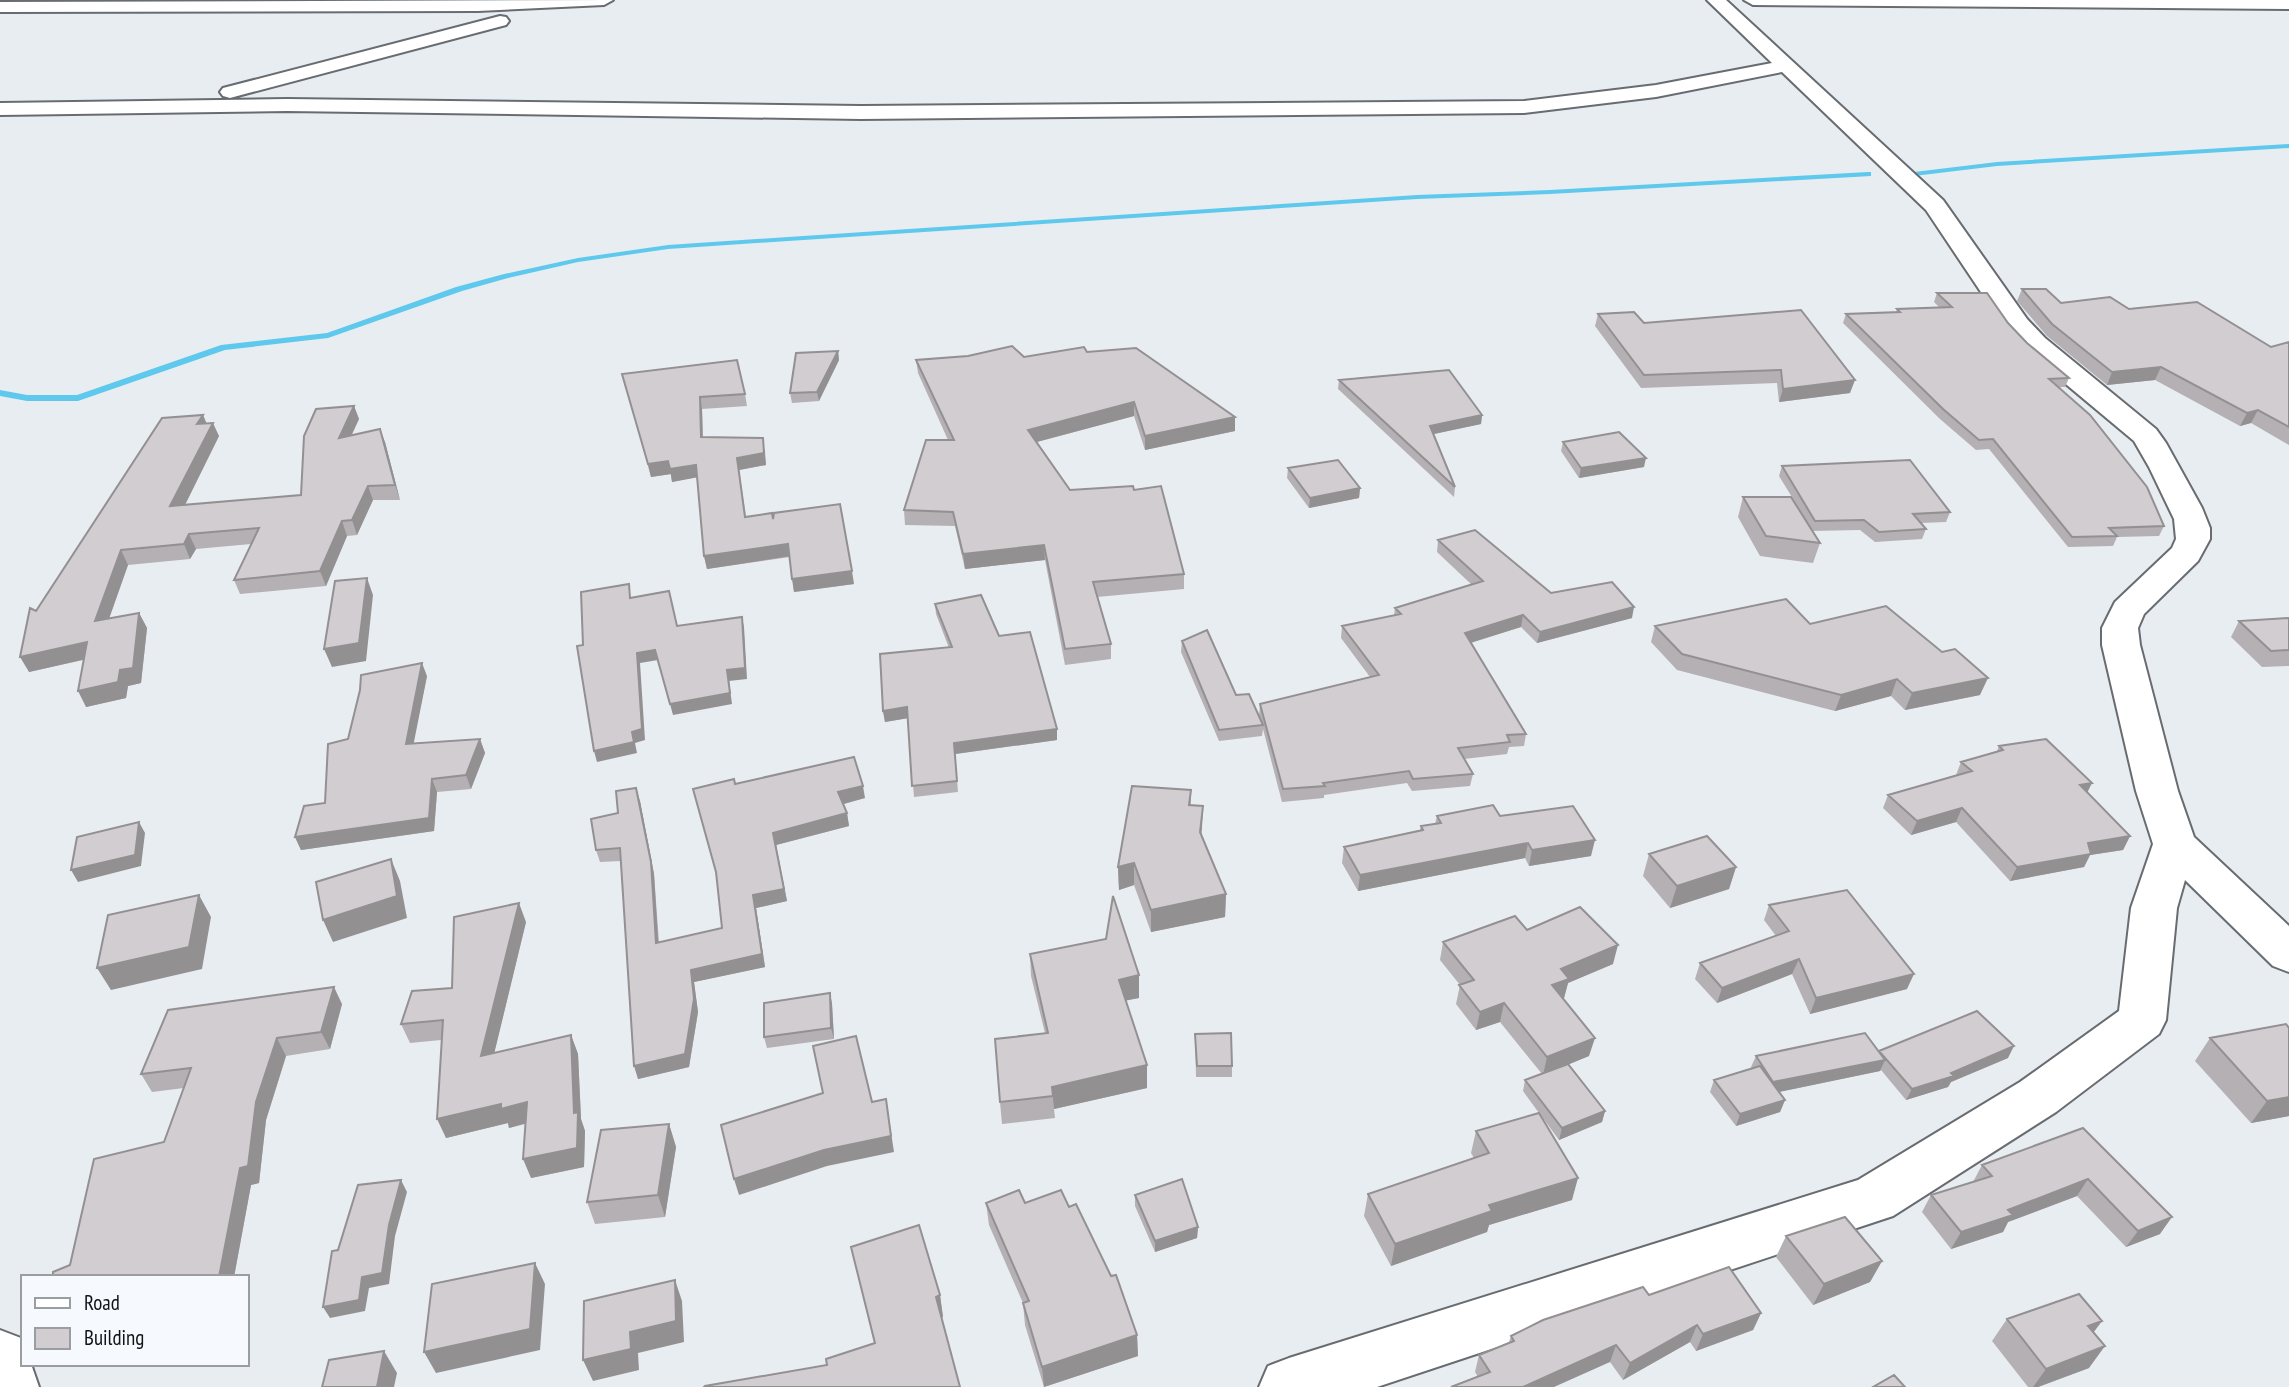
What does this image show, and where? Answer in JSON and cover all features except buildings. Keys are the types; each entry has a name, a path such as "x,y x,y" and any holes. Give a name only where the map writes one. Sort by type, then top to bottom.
{"street":[{"path":"0,7 215,2 478,6 604,0"},
{"path":"1716,0 1935,205 2017,325 2035,344 2145,435 2158,453 2193,527 2192,544 2186,554 2128,610 2120,628 2121,645 2157,791 2175,844 2289,954"},
{"path":"1753,0 2289,4"},
{"path":"180,105 447,34 577,3"},
{"path":"0,109 180,105 816,113 1524,107 1630,96 1724,82 1786,65"},
{"path":"1289,1387 1874,1199 2038,1097 2142,1020 2154,908 2175,844"}],"waterway":[{"path":"1914,174 1997,164 2289,146"},
{"path":"0,393 27,398 78,398 224,347 328,335 459,289 507,276 578,260 668,247 1417,197 1868,174"}]}
